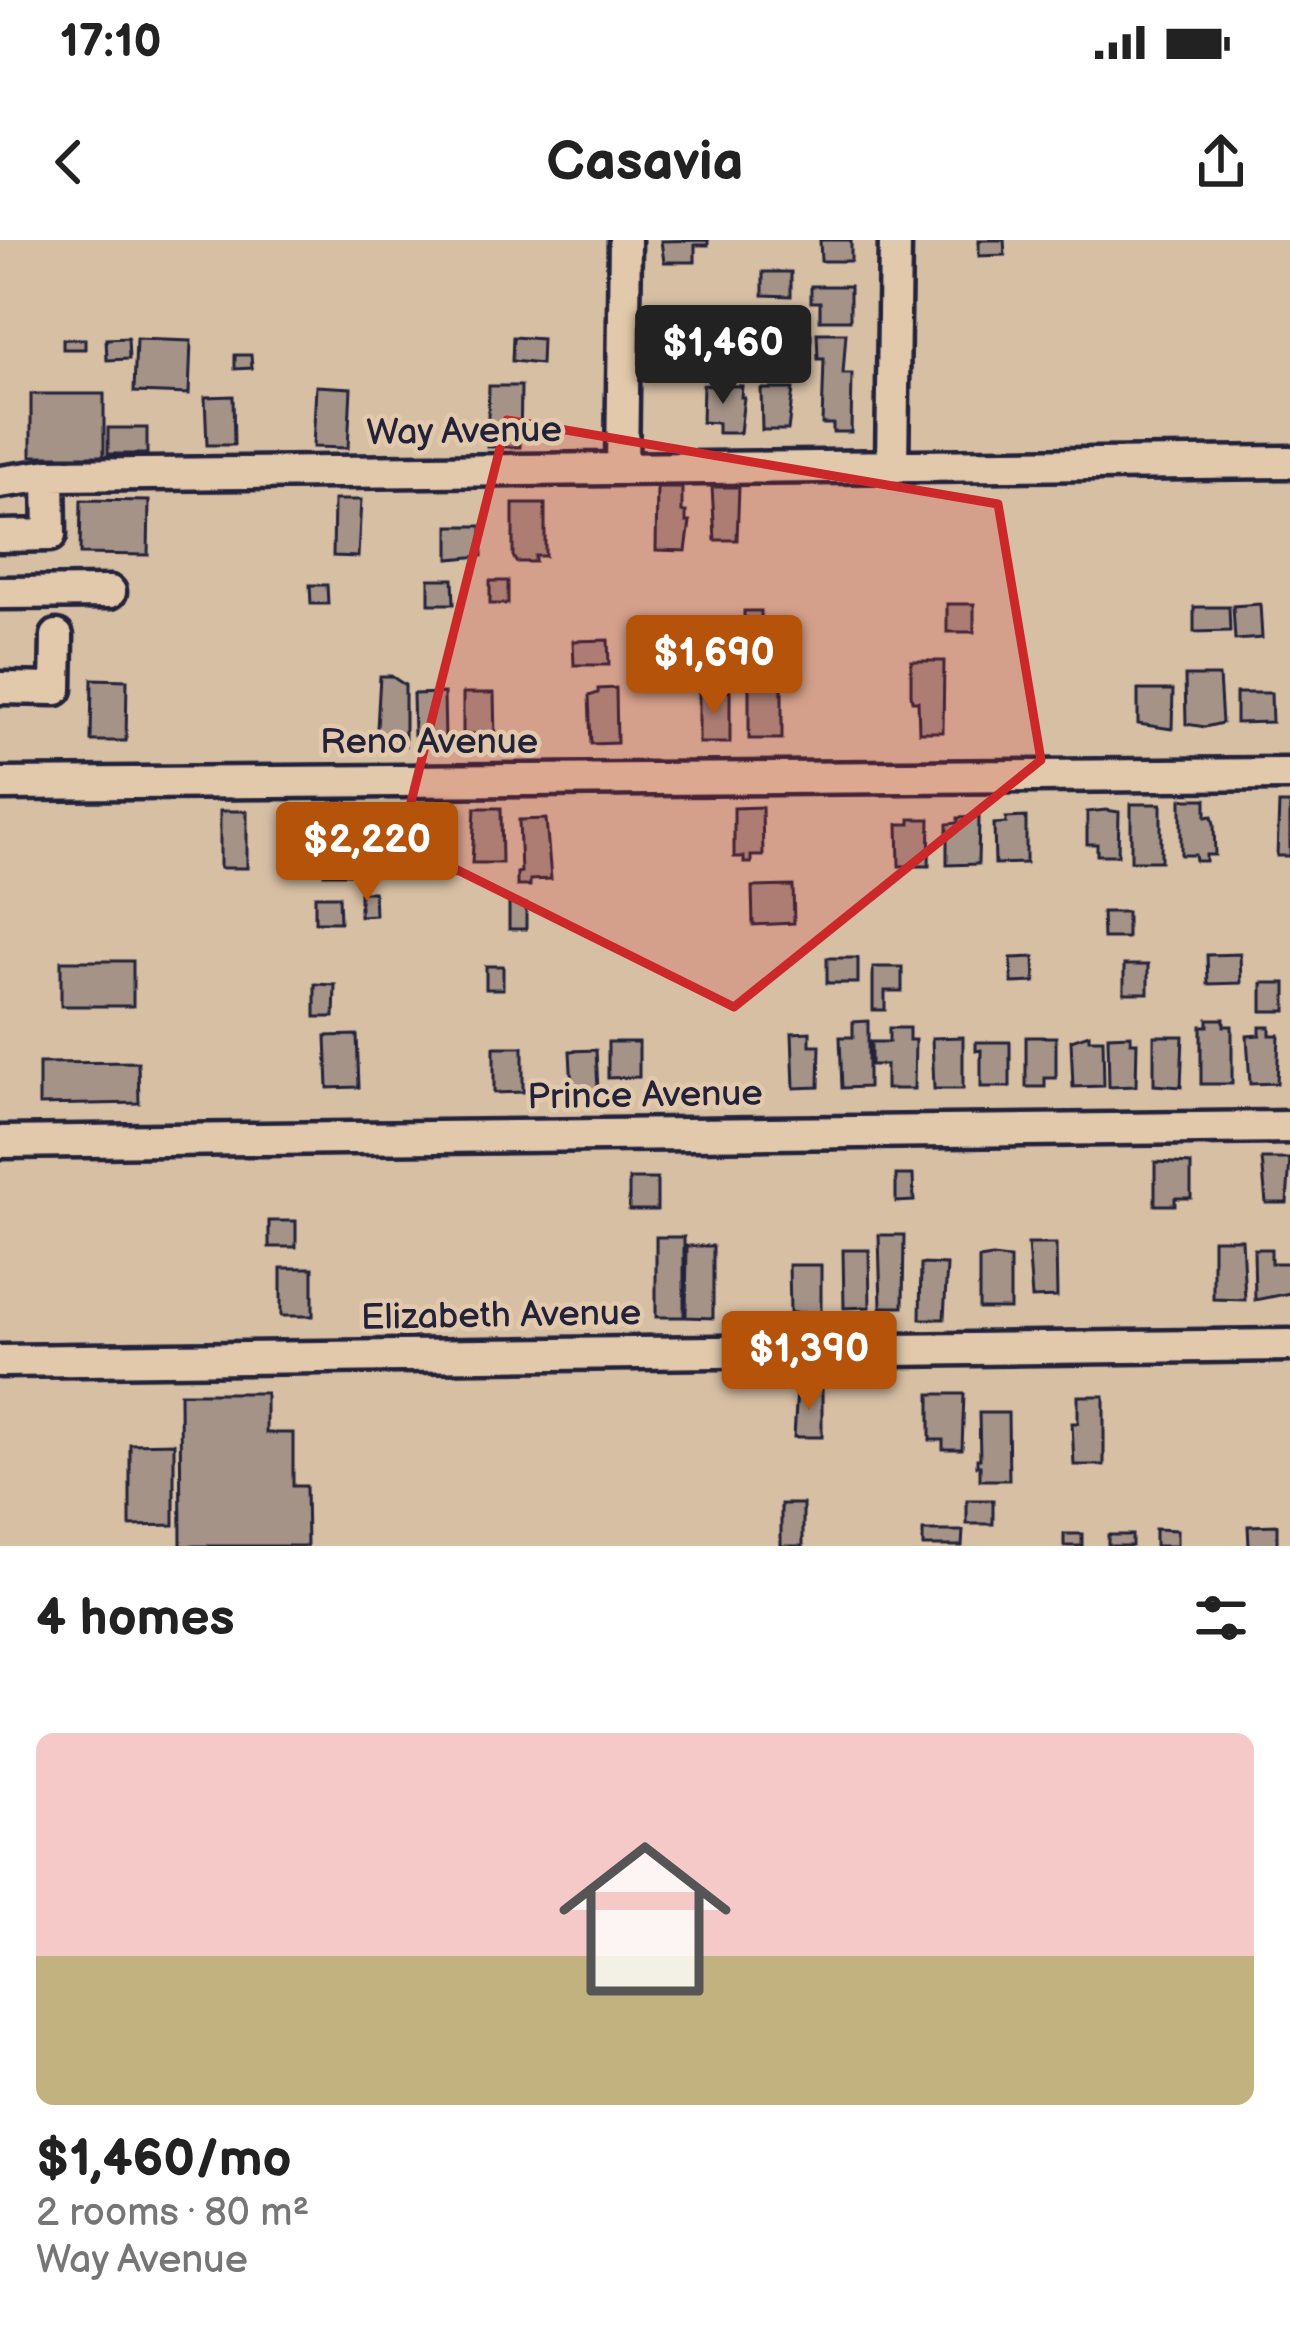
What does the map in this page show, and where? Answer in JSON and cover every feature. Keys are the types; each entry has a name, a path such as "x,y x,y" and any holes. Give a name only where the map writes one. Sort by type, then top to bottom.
{"street":[{"path":"622,469 625,240"},
{"path":"892,466 895,240"},
{"name":"Way Avenue","path":"0,482 49,475 1290,461"},
{"path":"0,536 50,535 49,475"},
{"path":"0,593 110,592"},
{"path":"0,688 56,699 57,636"},
{"name":"Reno Avenue","path":"0,784 1290,775"},
{"name":"Prince Avenue","path":"0,1142 1290,1127"},
{"name":"Elizabeth Avenue","path":"0,1361 1290,1345"}],"highlighted area":[{"path":"507,420 998,504 1041,760 734,1007 401,842"}],"building":[{"path":"708,240 708,245 695,245 695,262 664,262 661,241"},
{"path":"820,240 851,240 851,261 821,261"},
{"path":"979,240 1004,240 1005,255 979,256"},
{"path":"763,272 791,272 791,296 763,295"},
{"path":"811,286 850,286 850,320 820,320 820,302 811,302"},
{"path":"764,314 794,315 794,332 764,331"},
{"path":"778,333 811,334 811,359 778,358"},
{"path":"817,333 846,333 843,374 852,374 851,432 833,432 833,424 822,424 824,359 818,359"},
{"path":"513,337 542,339 541,364 512,361"},
{"path":"128,338 129,359 107,360 106,339"},
{"path":"63,339 85,339 85,349 63,349"},
{"path":"136,339 191,341 189,394 134,392"},
{"path":"702,339 729,340 728,369 701,368"},
{"path":"235,355 251,355 252,368 235,369"},
{"path":"703,385 742,386 740,433 718,433 718,423 702,422"},
{"path":"316,386 351,388 348,448 313,447"},
{"path":"489,386 521,386 520,447 487,447"},
{"path":"761,389 793,389 788,430 762,430"},
{"path":"31,394 104,394 104,456 31,456"},
{"path":"233,396 234,445 207,445 205,397"},
{"path":"108,428 147,428 147,454 108,454"},
{"path":"712,487 739,487 737,540 715,540"},
{"path":"657,488 682,488 682,512 690,522 686,551 656,550"},
{"path":"81,500 149,501 148,555 80,554"},
{"path":"334,500 361,500 358,557 333,556"},
{"path":"513,504 545,504 545,556 535,556 535,562 516,562 513,556"},
{"path":"449,526 482,526 482,556 449,559"},
{"path":"429,579 453,579 454,604 429,604"},
{"path":"490,581 508,581 508,604 490,604"},
{"path":"310,585 327,585 328,604 311,604"},
{"path":"947,604 974,604 974,632 947,632"},
{"path":"1260,604 1262,638 1235,640 1233,606"},
{"path":"1194,607 1229,607 1230,631 1194,632"},
{"path":"744,611 761,611 761,630 744,630"},
{"path":"608,640 609,665 574,665 573,641"},
{"path":"911,661 944,661 943,732 919,732 918,701 912,701 911,694"},
{"path":"380,676 391,676 405,685 405,746 376,746"},
{"path":"1185,676 1219,676 1222,723 1186,724"},
{"path":"92,679 127,680 126,741 91,741"},
{"path":"762,680 782,685 782,739 749,739 749,685 762,685"},
{"path":"616,688 617,743 591,744 589,696 598,689"},
{"path":"1138,690 1173,690 1172,729 1138,724"},
{"path":"699,691 730,691 730,743 699,743"},
{"path":"444,693 445,740 414,735 413,694"},
{"path":"463,693 494,693 495,739 475,740 475,734 463,734"},
{"path":"1236,693 1271,693 1272,722 1236,723"},
{"path":"1181,799 1206,799 1206,817 1212,816 1214,824 1215,855 1206,855 1206,861 1181,855"},
{"path":"1131,804 1161,804 1161,861 1131,861"},
{"path":"1279,804 1290,804 1290,856 1277,856"},
{"path":"762,807 763,856 751,856 751,863 744,863 744,857 734,857 734,808"},
{"path":"475,808 501,808 502,863 472,863"},
{"path":"429,810 453,816 453,877 427,877 421,847 427,847"},
{"path":"220,811 247,811 247,868 220,868"},
{"path":"405,811 407,869 372,870 371,844 380,843 379,812"},
{"path":"322,812 356,812 355,874 324,874 323,855 318,855"},
{"path":"1087,812 1119,812 1118,855 1097,855 1097,844 1087,844"},
{"path":"979,817 978,864 947,865 947,824"},
{"path":"1026,817 1026,863 995,864 994,824"},
{"path":"546,819 551,879 517,886 519,820"},
{"path":"910,819 930,819 929,866 899,866 898,824 910,824"},
{"path":"793,886 794,923 753,925 752,887"},
{"path":"360,892 374,892 375,915 360,916"},
{"path":"315,896 339,896 340,922 315,922"},
{"path":"509,904 526,904 526,929 509,929"},
{"path":"1102,912 1127,912 1127,938 1103,938"},
{"path":"1240,954 1241,983 1208,984 1207,955"},
{"path":"1034,957 1035,982 1012,983 1011,958"},
{"path":"827,958 858,958 858,983 827,983"},
{"path":"61,961 133,961 133,1006 61,1006"},
{"path":"1124,965 1148,965 1148,993 1124,993"},
{"path":"486,966 503,966 503,989 486,989"},
{"path":"873,967 902,967 902,991 885,991 885,1010 873,1010"},
{"path":"1262,983 1286,983 1286,1011 1262,1011"},
{"path":"315,984 335,985 334,1017 315,1017"},
{"path":"1208,1019 1224,1019 1224,1026 1232,1026 1232,1084 1201,1084 1201,1026 1208,1026"},
{"path":"868,1021 868,1087 842,1088 840,1037 853,1037 853,1022"},
{"path":"1260,1027 1270,1027 1270,1035 1279,1035 1277,1083 1250,1084 1247,1036 1260,1035"},
{"path":"889,1028 909,1028 909,1040 915,1040 914,1089 886,1089 886,1065 871,1065 871,1042 889,1042"},
{"path":"810,1032 810,1045 820,1045 819,1087 794,1088 792,1033"},
{"path":"1089,1034 1089,1039 1103,1039 1104,1086 1073,1087 1071,1040"},
{"path":"357,1035 359,1087 328,1088 326,1036"},
{"path":"1131,1035 1131,1042 1137,1042 1136,1086 1109,1087 1108,1036"},
{"path":"1154,1036 1183,1036 1181,1087 1154,1085"},
{"path":"963,1037 963,1089 934,1089 932,1038"},
{"path":"1026,1037 1056,1037 1056,1078 1045,1078 1045,1087 1026,1087"},
{"path":"608,1042 639,1042 639,1077 608,1078"},
{"path":"976,1042 1010,1042 1010,1087 981,1087 981,1050 976,1051"},
{"path":"494,1047 523,1047 523,1092 494,1093"},
{"path":"596,1050 598,1090 572,1090 570,1051"},
{"path":"138,1062 139,1103 39,1105 39,1063"},
{"path":"1262,1159 1290,1159 1287,1203 1266,1203"},
{"path":"1155,1162 1191,1164 1191,1198 1175,1198 1175,1205 1155,1205"},
{"path":"896,1175 913,1175 914,1201 896,1202"},
{"path":"629,1179 657,1179 657,1210 629,1210"},
{"path":"269,1221 296,1221 296,1247 269,1247"},
{"path":"879,1235 904,1235 903,1307 881,1307"},
{"path":"656,1237 684,1237 684,1317 656,1317"},
{"path":"1213,1239 1242,1239 1245,1300 1213,1299"},
{"path":"1028,1244 1056,1244 1057,1297 1032,1298"},
{"path":"687,1246 713,1246 713,1318 686,1317"},
{"path":"1254,1249 1271,1249 1271,1263 1289,1263 1290,1293 1255,1300"},
{"path":"843,1250 869,1250 870,1307 844,1308"},
{"path":"979,1259 1010,1259 1010,1309 979,1309"},
{"path":"921,1264 947,1265 944,1319 920,1319"},
{"path":"789,1265 821,1265 821,1313 790,1313"},
{"path":"281,1268 313,1268 313,1316 281,1316"},
{"path":"822,1388 822,1437 794,1437 797,1389"},
{"path":"180,1393 266,1393 266,1433 293,1433 293,1486 306,1486 307,1546 181,1546"},
{"path":"930,1394 964,1394 962,1449 943,1449 943,1440 930,1440"},
{"path":"1078,1396 1104,1396 1104,1465 1074,1465 1072,1423 1078,1423"},
{"path":"979,1413 1008,1413 1009,1480 980,1480"},
{"path":"174,1443 174,1525 130,1526 130,1444"},
{"path":"967,1500 993,1500 993,1524 967,1524"},
{"path":"781,1504 803,1504 803,1546 781,1546"},
{"path":"1277,1525 1277,1546 1249,1546 1248,1526"},
{"path":"1155,1529 1177,1530 1177,1546 1155,1546"},
{"path":"923,1531 963,1531 962,1546 923,1546"},
{"path":"1064,1534 1082,1534 1082,1546 1064,1546"},
{"path":"1108,1535 1132,1535 1132,1546 1108,1546"}]}
